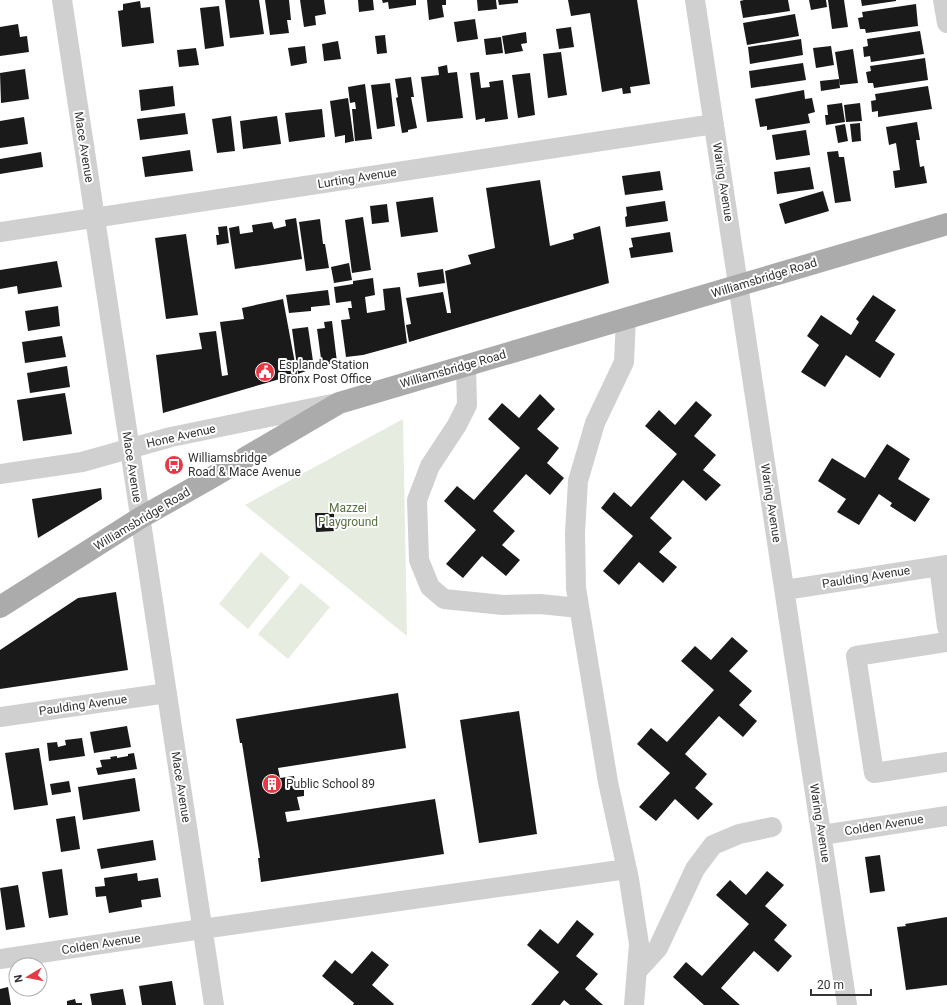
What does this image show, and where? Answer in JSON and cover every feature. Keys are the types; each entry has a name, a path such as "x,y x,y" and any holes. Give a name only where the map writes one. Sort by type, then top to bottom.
{"main road":[{"name":"Williamsbridge Road","path":"0,607 140,518 339,403 947,224"}],"street":[{"name":"Mace Avenue","path":"62,0 214,1005"},
{"name":"Waring Avenue","path":"695,0 847,1005"},
{"path":"943,0 947,23"},
{"name":"Lurting Avenue","path":"0,232 714,124"},
{"path":"626,318 624,362 595,423 578,481 575,549 576,588 579,608 608,782 627,869 639,944 634,1005"},
{"path":"466,366 467,405 457,425 430,466 417,500 419,560 430,587 444,598 503,605 540,604 579,608"},
{"name":"Hone Avenue","path":"0,474 82,462 171,437 339,403"},
{"path":"943,566 947,626"},
{"name":"Paulding Avenue","path":"785,590 943,566"},
{"path":"947,642 856,656 874,773 947,762"},
{"name":"Paulding Avenue","path":"0,717 167,693"},
{"name":"Colden Avenue","path":"822,835 947,816"},
{"path":"637,972 658,948 695,869 713,845 740,834 772,827"},
{"name":"Colden Avenue","path":"0,960 202,929 627,869"}],"green space":[{"name":"Mazzei Playground","path":"403,419 407,636 245,505"},
{"path":"261,552 290,577 248,629 219,604"},
{"path":"301,583 330,607 288,659 258,634"}],"building":[{"path":"225,0 259,0 264,34 230,38"},
{"path":"265,0 289,0 291,20 287,20 289,33 270,35"},
{"path":"300,0 324,0 326,14 315,16 316,25 304,27"},
{"path":"358,0 373,0 374,10 359,12"},
{"path":"382,0 416,0 416,5 389,9 388,2 383,3"},
{"path":"427,0 446,0 446,5 442,5 444,17 429,20"},
{"path":"477,0 496,0 497,9 478,11"},
{"path":"498,0 518,0 518,3 499,5"},
{"path":"568,0 637,0 650,84 630,87 631,93 623,94 622,88 602,92 590,13 571,16"},
{"path":"788,0 790,11 743,18 740,1"},
{"path":"809,0 826,0 827,7 811,10"},
{"path":"828,0 844,0 848,27 832,29"},
{"path":"861,0 896,0 896,1 862,6"},
{"path":"140,1 141,8 150,7 154,43 122,47 118,11 123,10 123,4"},
{"path":"916,4 918,26 866,33 865,29 860,29 858,18 863,17 862,12"},
{"path":"219,6 224,46 205,49 200,8"},
{"path":"795,14 799,36 747,45 743,23"},
{"path":"475,19 478,39 457,42 454,22"},
{"path":"18,24 20,37 27,36 29,52 0,56 0,27"},
{"path":"571,27 574,47 559,49 556,29"},
{"path":"920,31 924,54 871,62 870,56 864,57 863,47 868,46 867,39"},
{"path":"526,32 527,43 521,44 523,51 505,54 502,36"},
{"path":"385,35 387,53 377,54 375,36"},
{"path":"501,37 503,53 486,55 484,39"},
{"path":"801,39 803,55 750,64 748,47"},
{"path":"338,41 341,59 324,61 322,44"},
{"path":"305,46 307,63 291,66 288,48"},
{"path":"831,46 834,65 816,68 813,48"},
{"path":"196,48 199,65 179,67 177,50"},
{"path":"853,49 858,83 840,85 835,52"},
{"path":"561,52 567,95 548,98 543,54"},
{"path":"925,58 928,80 874,88 873,83 868,83 866,72 871,71 870,66"},
{"path":"803,63 806,80 751,88 749,71"},
{"path":"447,65 448,73 457,72 463,118 427,122 421,77 439,75 438,67"},
{"path":"25,69 29,99 1,103 0,73"},
{"path":"479,72 481,88 490,87 489,82 503,80 508,119 485,122 485,118 476,120 470,73"},
{"path":"530,73 535,115 518,118 512,75"},
{"path":"411,77 414,97 411,97 417,128 402,133 396,98 398,97 395,79"},
{"path":"839,79 840,88 821,91 820,81"},
{"path":"390,83 395,126 377,129 371,85"},
{"path":"365,84 372,139 355,141 352,109 356,109 355,102 350,103 348,87"},
{"path":"173,86 175,106 141,111 139,90"},
{"path":"928,86 932,109 878,117 878,111 872,112 871,101 876,100 875,94"},
{"path":"804,90 805,99 812,98 815,112 808,114 810,123 767,130 767,126 760,127 755,99"},
{"path":"348,98 354,141 345,143 345,135 335,137 330,101"},
{"path":"842,103 845,122 826,125 825,115 828,115 827,105"},
{"path":"860,103 862,121 846,122 844,105"},
{"path":"322,109 325,137 289,142 285,113"},
{"path":"185,113 188,134 140,140 137,119"},
{"path":"231,116 235,151 217,153 212,119"},
{"path":"277,116 281,144 243,149 240,121"},
{"path":"24,117 28,144 0,148 0,121"},
{"path":"917,122 920,140 916,140 920,167 924,166 927,183 895,188 893,171 900,170 896,143 889,145 886,127"},
{"path":"860,123 861,141 852,142 850,124"},
{"path":"845,124 848,141 838,143 835,126"},
{"path":"806,130 810,155 776,160 772,135"},
{"path":"190,150 193,171 145,177 142,157"},
{"path":"838,151 839,157 844,157 851,201 835,203 827,152"},
{"path":"41,152 43,167 0,174 0,159"},
{"path":"810,167 814,189 777,194 774,172"},
{"path":"660,171 663,190 625,195 622,176"},
{"path":"540,180 550,246 574,239 573,234 600,226 609,283 409,342 406,325 411,324 406,298 443,292 447,313 451,313 445,271 471,264 468,255 495,248 486,188"},
{"path":"823,191 829,211 785,224 779,204"},
{"path":"433,197 438,232 401,237 396,202"},
{"path":"665,201 668,221 626,227 626,207"},
{"path":"387,204 389,222 372,224 370,206"},
{"path":"363,217 371,270 352,273 345,220"},
{"path":"296,218 302,259 235,269 229,228 239,226 240,234 253,232 252,225 272,222 274,229 286,226 285,220"},
{"path":"320,219 323,244 325,244 329,268 306,271 299,222"},
{"path":"227,226 229,243 217,245 216,235 219,235 218,227"},
{"path":"670,232 673,252 631,258 629,248 633,247 631,238"},
{"path":"186,234 198,315 166,319 155,238"},
{"path":"57,261 62,287 18,294 17,286 0,289 0,270"},
{"path":"349,263 352,280 334,283 331,267"},
{"path":"443,269 445,283 419,287 417,273"},
{"path":"373,278 375,295 365,297 367,313 385,310 383,289 400,287 407,343 363,355 346,357 341,320 350,319 348,308 352,308 351,301 336,303 334,287 353,284 353,281"},
{"path":"328,290 330,305 311,307 311,311 289,313 286,295"},
{"path":"873,295 896,310 875,341 895,354 880,378 846,355 825,387 801,372 819,345 807,336 821,315 851,335 859,322 856,319"},
{"path":"283,299 297,374 163,413 156,355 202,349 199,333 216,331 222,376 228,375 220,322 244,319 242,308"},
{"path":"58,306 60,326 28,331 25,311"},
{"path":"332,321 337,362 322,366 317,329 325,328 324,322"},
{"path":"308,327 314,368 298,374 292,329"},
{"path":"62,336 66,357 25,363 22,342"},
{"path":"67,366 70,387 30,393 27,373"},
{"path":"65,393 72,434 23,441 17,400"},
{"path":"540,394 555,409 537,429 559,448 547,463 564,478 550,495 526,474 493,511 515,531 502,545 520,560 506,576 482,556 463,578 446,564 476,530 444,501 457,486 474,500 520,448 488,419 502,403 519,418"},
{"path":"696,401 712,415 694,436 716,455 703,470 721,485 706,501 683,480 650,518 672,538 659,552 677,567 663,583 639,562 619,585 603,571 633,536 601,508 614,492 631,507 677,454 645,426 659,410 675,425"},
{"path":"887,444 910,459 898,479 930,499 915,522 890,506 892,503 879,494 859,525 837,512 846,499 818,481 832,458 865,478"},
{"path":"101,488 102,499 38,538 32,499"},
{"path":"315,513 334,513 334,531 316,532"},
{"path":"116,592 128,670 0,689 0,650 78,598"},
{"path":"732,637 748,651 729,671 752,691 739,705 757,721 743,737 719,716 685,754 707,774 695,788 713,804 698,820 675,799 656,821 639,807 670,773 637,744 651,728 667,742 714,690 681,661 695,646 711,660"},
{"name":"Public School 89","path":"398,693 406,748 278,768 280,778 294,776 296,790 304,789 304,796 297,797 300,810 285,812 287,822 435,799 444,854 261,882 258,858 260,858 242,743 240,743 236,719"},
{"path":"519,711 537,834 479,843 460,720"},
{"path":"127,726 131,747 94,753 90,732"},
{"path":"82,738 85,756 49,761 47,743 57,742 58,747 66,745 65,740"},
{"path":"39,748 48,805 14,810 5,753"},
{"path":"134,753 137,769 98,775 96,768 102,767 100,760 111,759 110,757 117,756 117,758 128,756 128,754"},
{"path":"135,778 140,811 83,820 78,787"},
{"path":"69,781 71,792 52,795 50,784"},
{"path":"75,816 80,849 61,852 56,819"},
{"path":"153,840 156,860 101,869 97,849"},
{"path":"880,855 885,891 870,893 865,857"},
{"path":"62,869 68,915 49,918 42,872"},
{"path":"767,871 784,885 765,906 787,925 774,940 792,956 778,972 754,951 721,988 740,1005 704,1005 673,977 686,962 702,976 749,924 716,895 730,880 746,895"},
{"path":"137,873 138,881 158,878 161,897 141,900 142,907 109,913 106,896 96,897 95,887 105,886 104,878"},
{"path":"18,885 25,927 6,930 0,888"},
{"path":"947,917 947,985 906,990 897,927 906,926 905,924"},
{"path":"577,920 594,934 576,956 598,974 585,989 603,1005 570,1005 564,1000 560,1005 531,1005 559,972 527,945 540,929 558,944"},
{"path":"372,951 389,965 372,985 394,1004 393,1005 353,1005 354,1003 322,976 335,960 352,974"},
{"path":"172,981 176,1005 142,1005 139,986"},
{"path":"8,987 8,997 10,997 11,1005 0,1005 0,989"},
{"path":"123,989 126,1005 92,1005 90,994"},
{"path":"75,999 76,1003 82,1003 82,1005 67,1005 67,1001"}],"place":[{"name":"Esplande Station Bronx Post Office","path":"265,372"},
{"name":"Williamsbridge Road & Mace Avenue","path":"174,465"},
{"name":"Public School 89","path":"272,784"}]}
